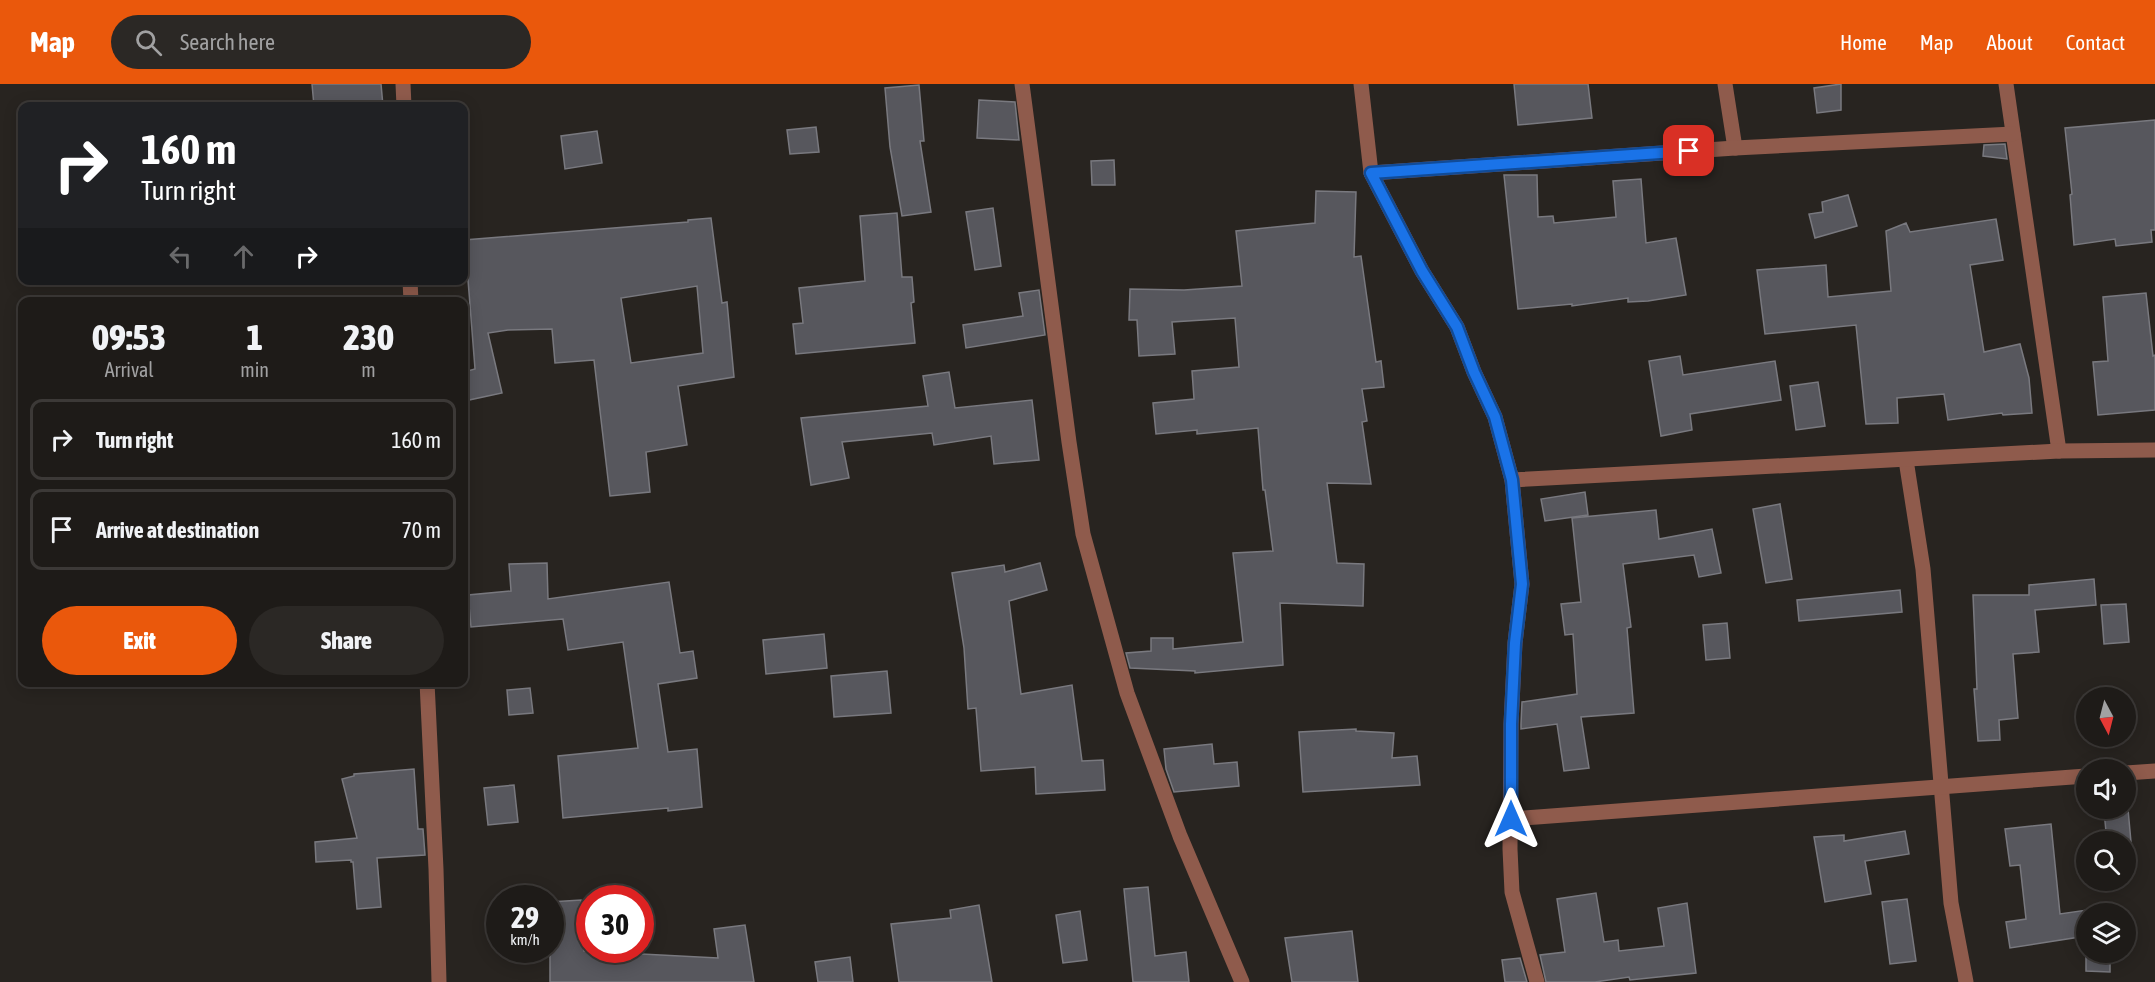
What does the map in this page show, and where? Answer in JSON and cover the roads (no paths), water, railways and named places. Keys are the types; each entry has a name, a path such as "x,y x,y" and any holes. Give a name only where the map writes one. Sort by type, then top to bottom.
{"street":[{"path":"403,84 404,102"},
{"path":"1022,84 1083,534 1127,693 1180,836 1242,982"},
{"path":"1361,84 1371,173 1422,271 1457,327 1474,372 1495,417 1512,480 1522,584 1515,643 1511,724 1512,892 1537,982"},
{"path":"1725,84 1735,148"},
{"path":"2006,84 2059,451"},
{"path":"1371,173 1735,148 2013,134"},
{"path":"1512,480 2059,451 2155,450"},
{"path":"1906,460 1923,569 1951,903 1966,982"},
{"path":"427,687 439,982"},
{"path":"2136,772 2155,771"},
{"path":"1511,819 2076,777"}]}
